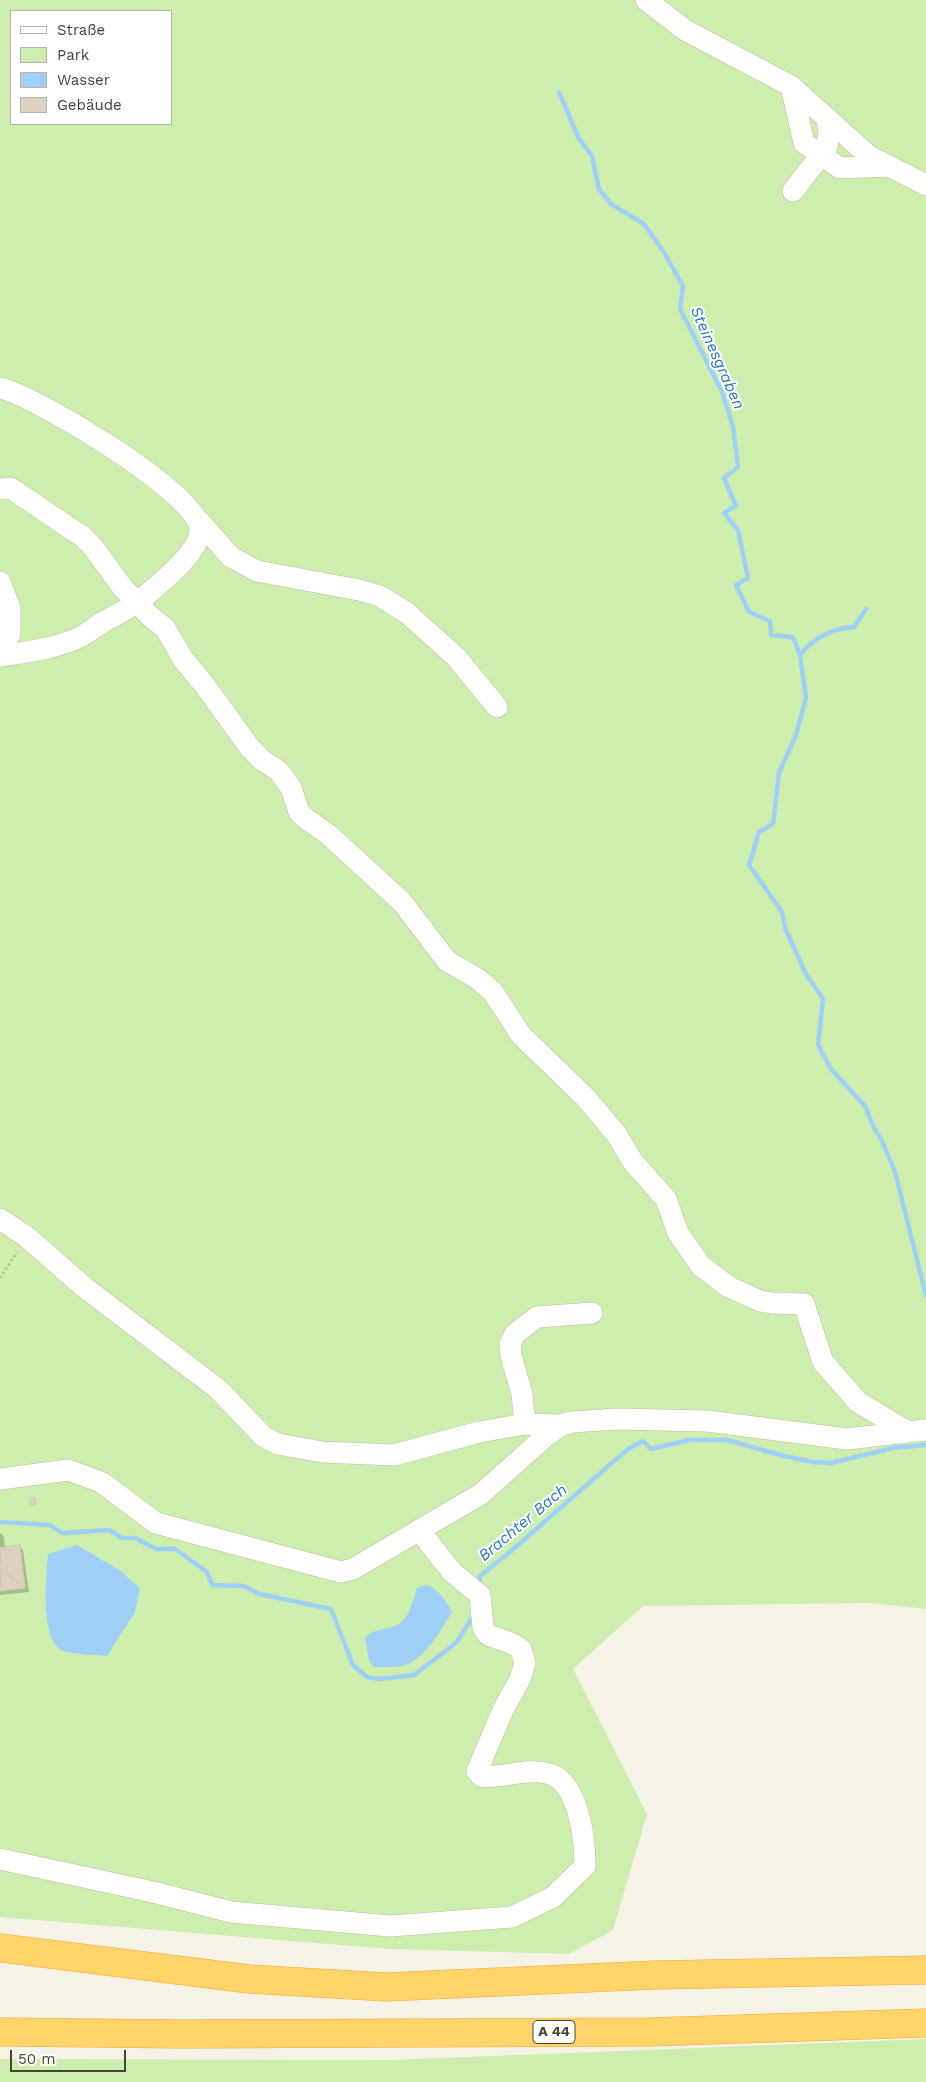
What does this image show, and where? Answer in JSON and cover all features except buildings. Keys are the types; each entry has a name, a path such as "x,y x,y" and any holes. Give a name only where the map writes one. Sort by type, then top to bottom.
{"highway":[{"path":"0,1948 250,1979 386,1987 655,1975 926,1970"},
{"name":"A 44","path":"0,2032 182,2034 649,2032 926,2023"}],"lane":[{"path":"646,0 685,30 790,86 869,156 926,184"},
{"path":"790,86 804,143 840,168 889,166"},
{"path":"793,191 827,147 829,132 827,118"},
{"path":"0,388 54,413 122,454 178,497 231,557 257,572 360,590 380,596 407,613 456,658 498,707"},
{"path":"0,489 10,488 16,491 84,537 123,588 150,617 165,628 183,659 206,687 250,748 262,760 279,770 291,788 299,812 329,835 402,902 447,961 478,979 493,992 521,1035 586,1098 617,1134 633,1162 666,1200 678,1232 701,1266 729,1287 760,1301 804,1304 823,1362 858,1402 917,1431"},
{"path":"0,656 44,649 79,638 138,602 192,550 200,532 199,521"},
{"path":"0,582 10,608 10,634 0,648"},
{"path":"0,1219 27,1237 84,1287 218,1389 264,1437 278,1444 322,1452 394,1455 479,1432 525,1424 561,1425 572,1422 617,1419 707,1421 847,1439 917,1431"},
{"path":"525,1424 522,1394 511,1356 510,1344 515,1334 537,1317 592,1313"},
{"path":"0,1480 68,1470 102,1482 156,1523 341,1572 353,1569 481,1494 561,1425"},
{"path":"0,1859 153,1892 232,1912 390,1926 512,1917 553,1897 585,1866 585,1847 577,1806 562,1782 547,1773 523,1772 490,1777 481,1776 477,1771 502,1710 520,1679 525,1663 524,1653 511,1643 488,1636 470,1588 452,1572 419,1530"}],"path":[{"path":"0,1278 27,1237"}],"green space":[{"path":"0,0 926,0 926,1609 870,1603 643,1606 573,1669 647,1814 613,1930 569,1954 389,1949 0,1917"},
{"path":"926,2039 926,2082 0,2082 0,2059 390,2060"}],"water":[{"path":"77,1545 121,1571 140,1588 135,1612 107,1656 61,1650 54,1643 50,1632 46,1605 48,1554"},
{"path":"427,1585 442,1596 452,1612 443,1627 425,1651 410,1663 400,1666 374,1667 369,1660 365,1638 369,1634 402,1622 406,1617 417,1588"}],"waterway":[{"name":"Steinesgraben","path":"559,92 579,139 592,156 599,189 611,204 644,224 665,254 683,286 680,309 722,392 733,427 738,467 724,478 736,506 724,513 738,530 748,578 736,585 749,612 770,621 771,635 793,637 800,655 806,698 796,735 779,773 773,824 759,832 749,865 782,912 785,928 806,974 823,999 818,1045 831,1069 865,1106 895,1172 926,1296"},
{"path":"800,655 824,635 839,629 854,627 866,609"},
{"name":"Brachter Bach","path":"479,1585 480,1576 628,1449 643,1441 651,1449 689,1440 727,1440 784,1456 813,1462 831,1463 893,1448 926,1445"},
{"name":"Brachter Bach","path":"0,1522 50,1525 62,1533 109,1530 122,1538 135,1538 156,1549 175,1549 207,1572 212,1585 244,1586 259,1594 331,1609 353,1665 367,1677 380,1679 414,1675 456,1643 474,1615"}]}
